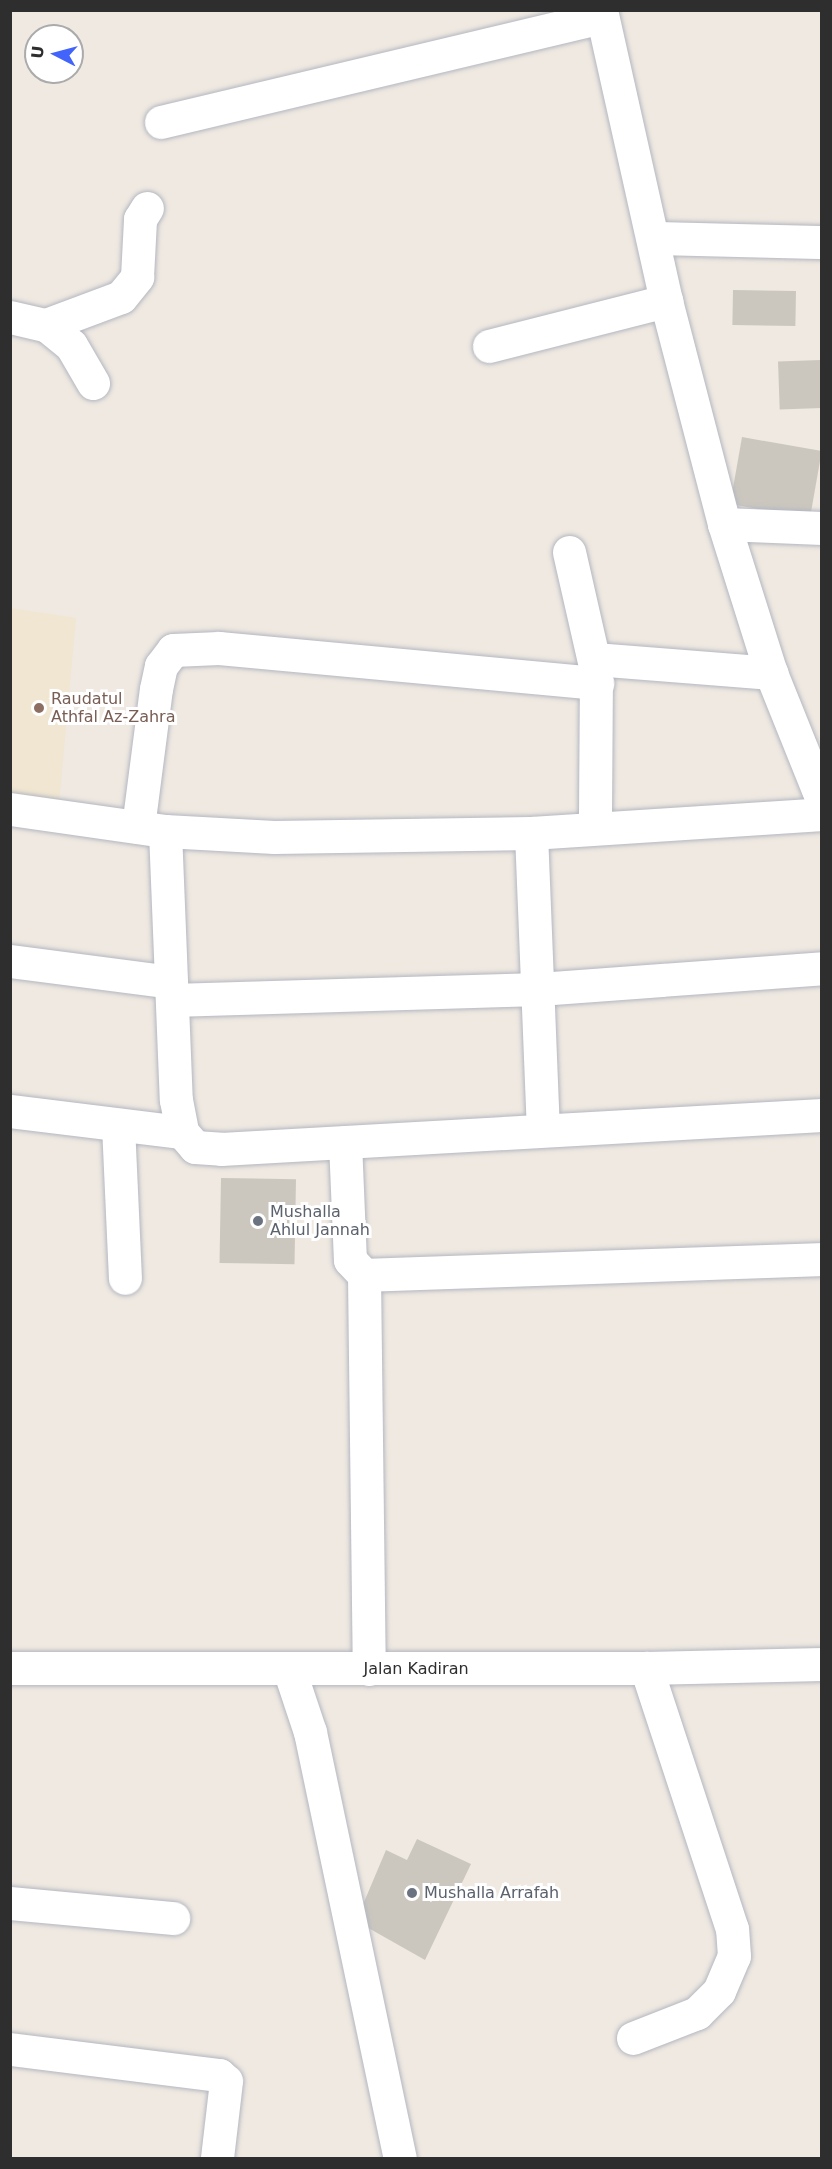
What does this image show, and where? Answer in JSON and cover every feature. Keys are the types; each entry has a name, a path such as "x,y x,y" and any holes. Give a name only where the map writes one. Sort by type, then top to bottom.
{"street":[{"path":"160,122 601,14 666,301 723,524 771,673 822,800"},
{"path":"46,326 121,297 137,277 140,219 147,208"},
{"path":"653,238 822,242"},
{"path":"489,346 666,301"},
{"path":"10,317 46,326 71,345 93,383"},
{"path":"723,524 822,528"},
{"path":"569,552 596,671 595,828"},
{"path":"771,673 596,671 219,648 173,650 161,666 156,689 152,829 172,991 176,1100 182,1132 188,1142 207,1149 822,1115"},
{"path":"10,809 152,829 274,837 531,833 822,814"},
{"path":"531,833 543,1130"},
{"path":"10,961 172,991 539,989 822,968"},
{"path":"10,1111 182,1132"},
{"path":"118,1125 125,1278"},
{"path":"345,1142 350,1260 364,1275 369,1669"},
{"path":"364,1275 822,1259"},
{"name":"Jalan Kadiran","path":"10,1668 646,1668 822,1664"},
{"path":"633,2038 697,2013 719,1991 734,1956 732,1929 646,1668"},
{"path":"289,1669 310,1732 400,2158"},
{"path":"10,1903 173,1918"},
{"path":"10,2049 219,2075 226,2081 217,2158"}],"shaded area":[{"name":"Raudatul Athfal Az-Zahra","path":"10,608 76,618 59,804 11,797"}],"building":[{"path":"733,290 796,291 795,326 732,325"},
{"path":"820,360 822,408 780,409 778,361"},
{"path":"742,437 822,451 810,518 730,504"},
{"name":"Mushalla Ahlul Jannah","path":"221,1178 296,1179 295,1264 220,1263"},
{"name":"Mushalla Arrafah","path":"417,1839 471,1864 425,1960 356,1921 386,1850 407,1860"}],"place":[{"name":"Raudatul Athfal Az-Zahra","path":"39,708"},
{"name":"Mushalla Ahlul Jannah","path":"258,1221"},
{"name":"Mushalla Arrafah","path":"412,1893"}]}
